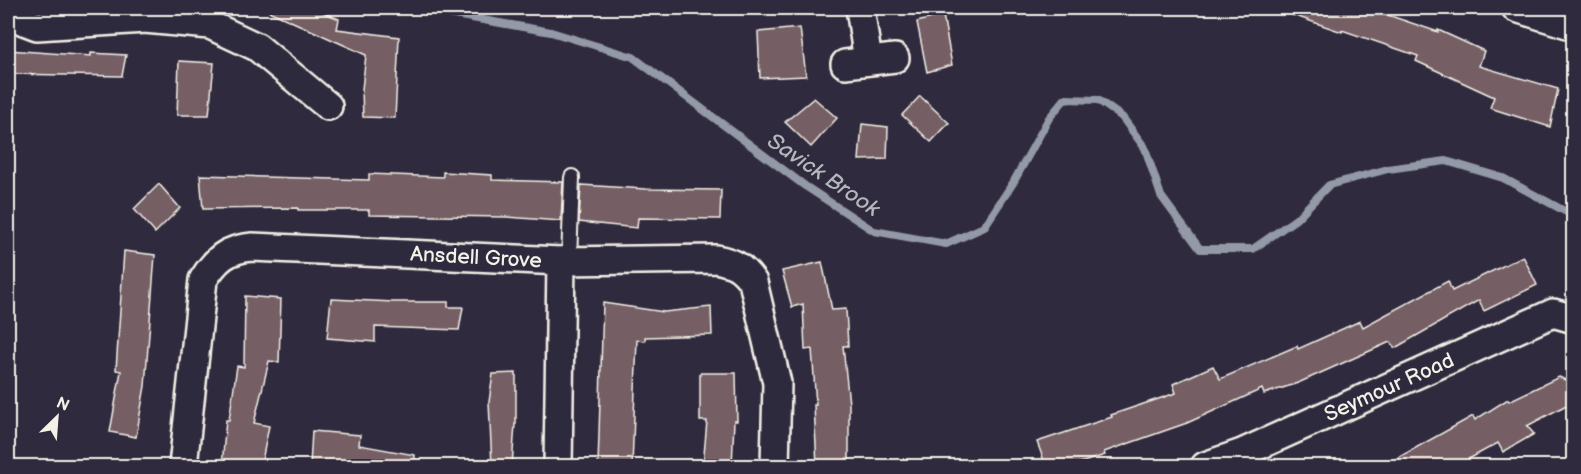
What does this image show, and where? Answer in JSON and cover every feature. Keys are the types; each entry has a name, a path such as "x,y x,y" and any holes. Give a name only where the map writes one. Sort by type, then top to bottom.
{"street":[{"path":"860,8 856,62 895,58"},
{"path":"1516,8 1574,26"},
{"path":"8,15 37,26 145,19 210,25 257,47 328,106"},
{"name":"Ansdell Grove","path":"183,466 203,280 214,264 229,252 252,247 565,261 717,259 734,263 745,270 753,282 777,383 775,466"},
{"path":"558,466 565,261"},
{"name":"Seymour Road","path":"1205,466 1242,453 1553,313 1574,319"}],"lane":[{"path":"565,261 572,177"}],"building":[{"path":"262,8 313,8 339,19 337,29 399,37 395,118 363,117 362,89 366,55"},
{"path":"1282,8 1367,8 1438,32 1438,30 1484,51 1479,66 1558,89 1550,127 1490,108 1494,97 1416,61 1418,56 1281,11"},
{"path":"943,15 952,65 927,72 917,22"},
{"path":"800,28 806,76 760,78 758,32"},
{"path":"8,50 91,56 91,53 126,55 122,76 8,74"},
{"path":"179,61 214,63 209,115 177,115"},
{"path":"920,96 949,123 931,142 902,115"},
{"path":"814,98 837,118 811,147 785,122"},
{"path":"862,124 888,127 887,159 859,160"},
{"path":"443,172 492,175 492,180 563,182 561,221 506,217 369,215 369,210 203,209 200,175 369,180 369,174 443,177"},
{"path":"159,184 180,208 155,233 134,209"},
{"path":"581,185 721,190 720,219 638,218 637,228 579,222"},
{"path":"124,251 155,255 145,386 136,437 110,432 121,371 116,370"},
{"path":"1523,256 1537,285 1484,311 1479,300 1395,348 1390,342 1298,383 1264,394 1262,389 1187,423 1104,452 1105,455 1071,466 1046,466 1037,442 1176,393 1173,384 1213,366 1220,379 1297,346 1298,349 1360,321 1363,327 1448,281 1452,291"},
{"path":"822,262 832,310 846,309 848,346 843,346 849,404 849,466 817,466 812,349 805,350 803,304 792,307 782,271"},
{"path":"245,296 281,299 279,362 269,361 254,423 269,426 261,466 222,466 226,420 229,420 237,366 244,367"},
{"path":"331,299 448,302 448,307 463,307 459,330 375,327 375,342 327,338"},
{"path":"603,303 664,312 711,307 712,335 645,337 645,341 637,340 632,466 598,466"},
{"path":"516,373 516,424 512,466 492,466 489,402 493,374"},
{"path":"700,373 736,373 737,421 734,421 732,466 703,466 707,421 700,421"},
{"path":"1559,377 1574,384 1574,401 1527,426 1534,434 1503,452 1498,443 1456,466 1383,466 1473,416 1475,420 1508,399 1509,401"},
{"path":"312,431 360,435 359,445 415,455 414,466 310,466"}],"waterway":[{"name":"Savick Brook","path":"435,8 449,14 551,32 633,57 805,186 874,231 946,244 984,227 1013,183 1049,118 1065,99 1098,100 1122,117 1145,148 1161,196 1200,249 1253,249 1296,219 1329,185 1388,169 1446,161 1503,178 1574,216"}]}
